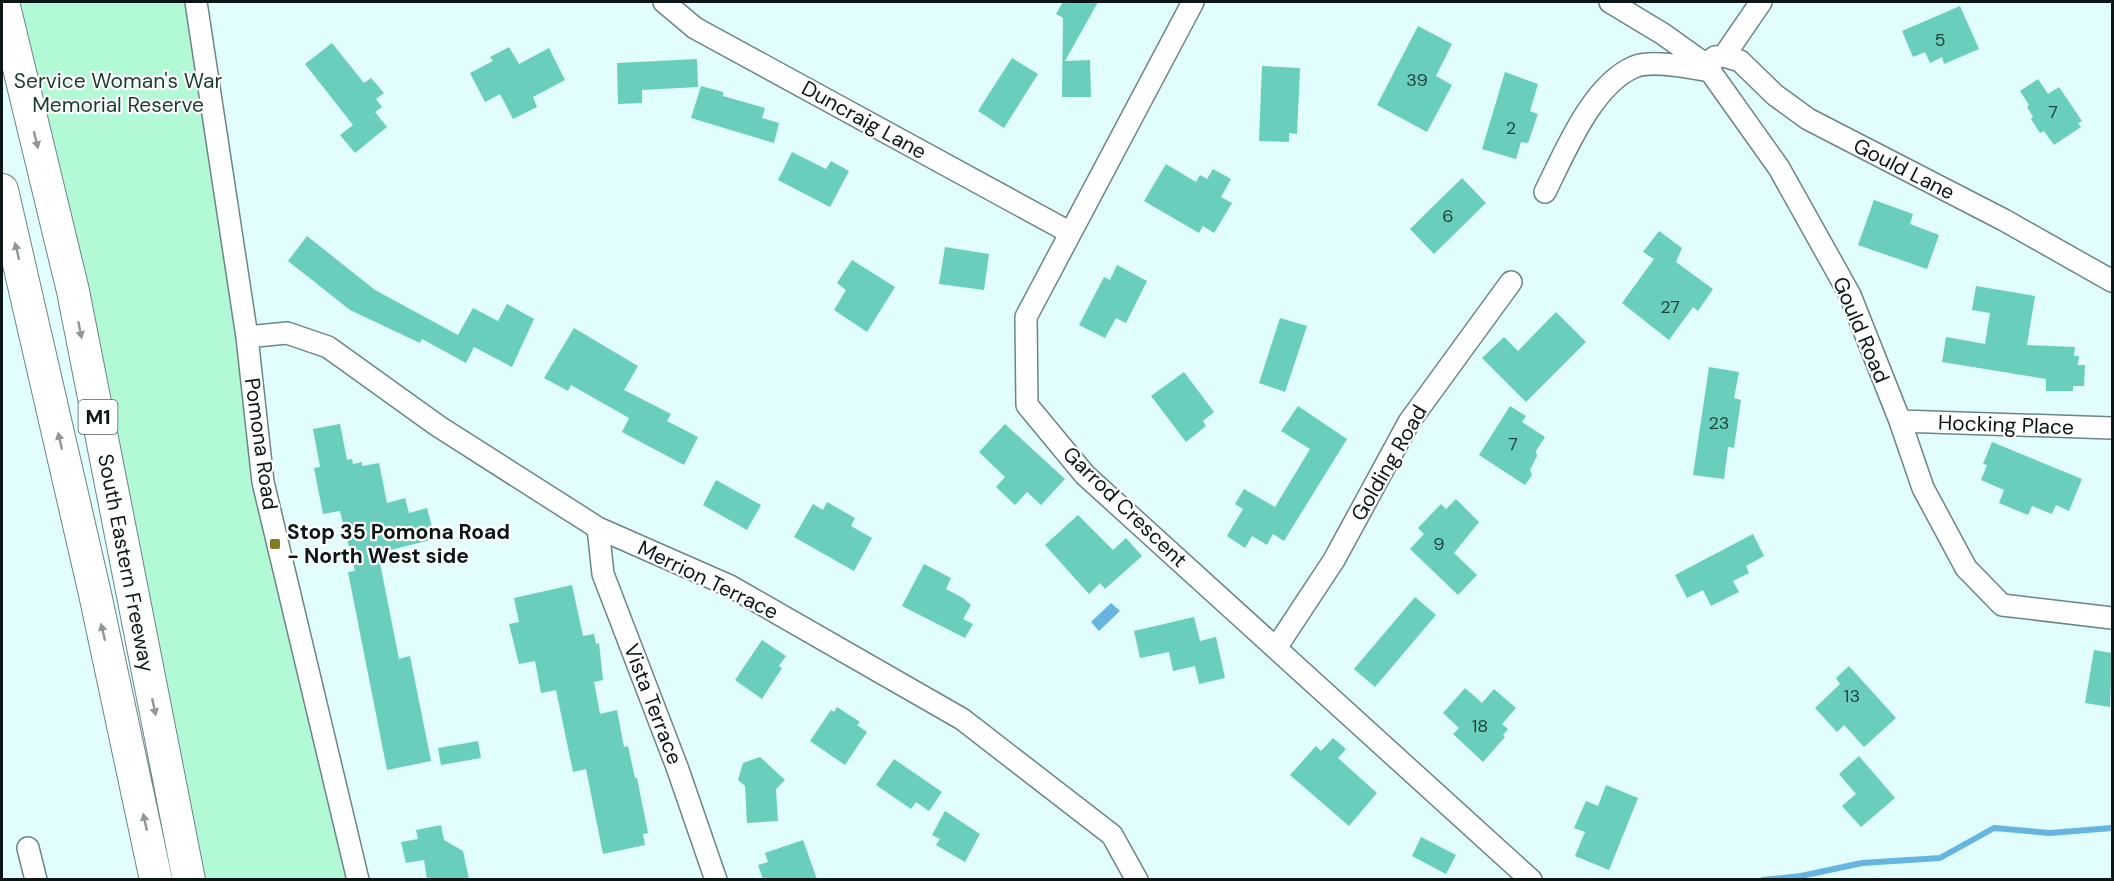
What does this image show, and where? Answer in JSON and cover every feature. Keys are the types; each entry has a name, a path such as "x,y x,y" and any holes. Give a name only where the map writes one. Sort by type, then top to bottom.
{"highway":[{"name":"South Eastern Freeway","path":"3,2 73,291 189,879"},
{"name":"South Eastern Freeway","path":"2,190 102,628 156,879"},
{"path":"181,835 196,879"}],"street":[{"name":"Pomona Road","path":"196,2 247,337 263,482 358,879"},
{"name":"Duncraig Lane","path":"664,2 695,28 1069,232"},
{"name":"Garrod Crescent","path":"1193,2 1069,232 1026,317 1027,405 1085,476 1531,879"},
{"name":"Gould Road","path":"1610,2 1713,64 1779,168 1850,295 1900,421 1923,488 1966,568 2002,605 2112,618"},
{"path":"1545,192 1603,88 1635,66 1713,64 1761,2"},
{"name":"Gould Lane","path":"1713,64 1740,61 1775,95 1808,119 2004,220 2112,281"},
{"name":"Golding Road","path":"1276,648 1334,560 1409,422 1511,282"},
{"name":"Merrion Terrace","path":"247,337 287,333 328,347 438,426 598,528 730,586 962,719 1112,835 1137,879"},
{"name":"Hocking Place","path":"1900,421 2112,428"},
{"name":"Vista Terrace","path":"598,528 603,574 677,767 716,879"},
{"path":"28,849 36,879"}],"green space":[{"name":"Service Woman's War Memorial Reserve","path":"3,2 196,2 263,482 358,879 196,879"}],"water":[{"path":"1111,603 1120,611 1099,631 1091,622"}],"building":[{"path":"1063,2 1098,2 1065,61 1090,60 1091,97 1062,97 1063,18 1056,14"},
{"path":"1960,6 1979,49 1944,64 1942,57 1930,63 1925,52 1913,57 1902,31"},
{"path":"1418,26 1452,44 1436,76 1452,85 1427,132 1377,105"},
{"path":"332,43 364,83 371,78 384,93 376,99 382,107 375,112 387,127 355,153 340,135 353,125 305,64"},
{"path":"509,47 519,64 549,48 565,80 533,97 537,107 513,119 500,94 485,102 470,73 493,61 490,57"},
{"path":"1012,58 1038,74 1004,128 978,111"},
{"path":"697,59 698,87 642,90 642,103 618,104 617,63"},
{"path":"1262,66 1300,68 1297,134 1289,133 1289,142 1259,141"},
{"path":"1505,72 1538,84 1530,111 1538,114 1528,143 1521,142 1516,159 1482,149"},
{"path":"2038,79 2048,94 2059,87 2082,121 2078,123 2081,127 2054,145 2044,131 2040,133 2031,119 2033,117 2027,107 2029,105 2020,91"},
{"path":"701,86 723,92 723,96 765,108 762,118 779,123 774,143 691,118"},
{"path":"792,152 826,169 831,161 849,171 830,207 778,180"},
{"path":"1166,164 1196,182 1200,175 1207,179 1213,169 1231,179 1221,197 1232,203 1214,233 1203,226 1199,233 1144,201"},
{"path":"1462,178 1486,203 1434,254 1410,229"},
{"path":"1874,200 1913,214 1910,224 1939,235 1927,269 1858,245"},
{"path":"1659,231 1682,248 1676,262 1713,289 1698,311 1693,307 1669,340 1622,303 1654,259 1643,252"},
{"path":"307,236 375,290 458,335 473,308 498,321 507,304 534,319 512,367 474,347 466,363 422,339 420,343 350,310 288,261"},
{"path":"945,247 989,254 984,290 939,284"},
{"path":"852,260 895,287 867,332 834,310 846,290 837,283"},
{"path":"1117,265 1147,281 1126,323 1116,318 1105,338 1079,325 1104,277 1110,280"},
{"path":"1976,286 2035,296 2027,345 2075,347 2074,356 2079,356 2078,365 2085,365 2084,386 2073,386 2073,391 2046,391 2046,379 1942,362 1946,337 1985,344 1990,313 1972,310"},
{"path":"1556,312 1586,342 1526,402 1482,358 1504,337 1518,351"},
{"path":"1280,318 1307,326 1285,392 1259,383"},
{"path":"574,328 638,366 624,390 671,414 667,421 698,437 684,465 622,432 629,418 571,385 568,391 544,378"},
{"path":"1709,367 1739,372 1734,398 1741,400 1734,448 1728,447 1724,479 1693,475"},
{"path":"1184,372 1214,412 1203,421 1206,426 1186,442 1151,396"},
{"path":"1298,406 1347,439 1284,541 1273,534 1267,545 1252,536 1245,548 1227,536 1243,509 1235,504 1244,489 1275,507 1310,449 1281,431"},
{"path":"1510,406 1526,416 1522,422 1545,437 1536,451 1537,456 1530,470 1532,475 1525,485 1479,455"},
{"path":"340,424 347,460 352,459 353,464 362,462 362,466 379,463 387,503 405,498 409,513 427,508 435,539 378,553 399,659 410,656 431,761 387,770 348,572 355,571 340,511 323,514 314,468 320,467 313,429"},
{"path":"1005,424 1065,479 1041,505 1027,492 1015,505 996,487 1005,477 979,452"},
{"path":"1992,442 2082,479 2069,511 2056,505 2052,514 2032,506 2028,515 1999,503 2004,490 1981,480 1987,465 1983,464"},
{"path":"716,480 761,505 747,530 703,505"},
{"path":"1456,499 1479,522 1454,553 1477,575 1458,595 1410,549 1424,534 1418,528 1441,504 1446,509"},
{"path":"827,502 855,518 851,526 872,538 854,571 794,537 813,504 823,510"},
{"path":"1078,515 1113,550 1126,538 1142,556 1105,589 1100,583 1089,594 1045,545"},
{"path":"1753,534 1764,556 1746,566 1749,573 1733,581 1739,592 1711,606 1703,590 1687,598 1675,575"},
{"path":"924,564 951,578 946,589 971,605 963,619 973,624 965,638 902,606"},
{"path":"572,585 583,636 594,634 596,644 599,643 603,680 594,682 600,714 617,710 624,747 628,746 635,778 637,778 648,833 643,834 645,845 603,854 586,769 573,772 556,690 541,693 535,661 519,664 509,624 519,622 514,598"},
{"path":"1415,597 1436,615 1375,687 1354,669"},
{"path":"1194,617 1200,641 1216,637 1225,678 1199,684 1195,666 1173,671 1169,652 1140,658 1134,631"},
{"path":"762,640 786,656 779,666 782,668 762,699 735,680"},
{"path":"2094,650 2112,653 2110,707 2085,703"},
{"path":"1849,666 1896,718 1864,747 1844,725 1837,732 1815,708 1840,684 1836,678"},
{"path":"1465,688 1482,703 1494,689 1516,708 1502,724 1508,729 1503,735 1505,737 1483,762 1453,734 1459,728 1443,713"},
{"path":"837,707 860,722 857,725 867,732 845,765 810,741 831,710 834,712"},
{"path":"1333,738 1346,749 1338,758 1377,793 1349,826 1290,775 1316,746 1321,751"},
{"path":"478,741 481,758 441,765 438,748"},
{"path":"1859,756 1895,798 1861,827 1842,806 1856,794 1839,774"},
{"path":"760,757 785,780 776,789 778,821 747,823 745,786 738,780 743,763"},
{"path":"894,759 942,792 929,811 916,802 911,809 876,785"},
{"path":"1606,785 1638,798 1609,870 1575,856 1585,832 1574,828 1586,801 1598,806"},
{"path":"945,811 980,834 965,862 936,845 940,839 932,835"},
{"path":"441,825 444,840 463,851 469,879 427,879 424,860 406,863 401,842 418,839 416,830"},
{"path":"1421,837 1456,855 1446,874 1412,856"},
{"path":"803,840 817,879 763,879 758,865 768,862 765,853"}],"waterway":[{"path":"1763,880 1801,876 1862,863 1940,858 1994,828 2050,833 2112,828"}],"place":[{"name":"Stop 35 Pomona Road - North West side","path":"275,544"}]}
